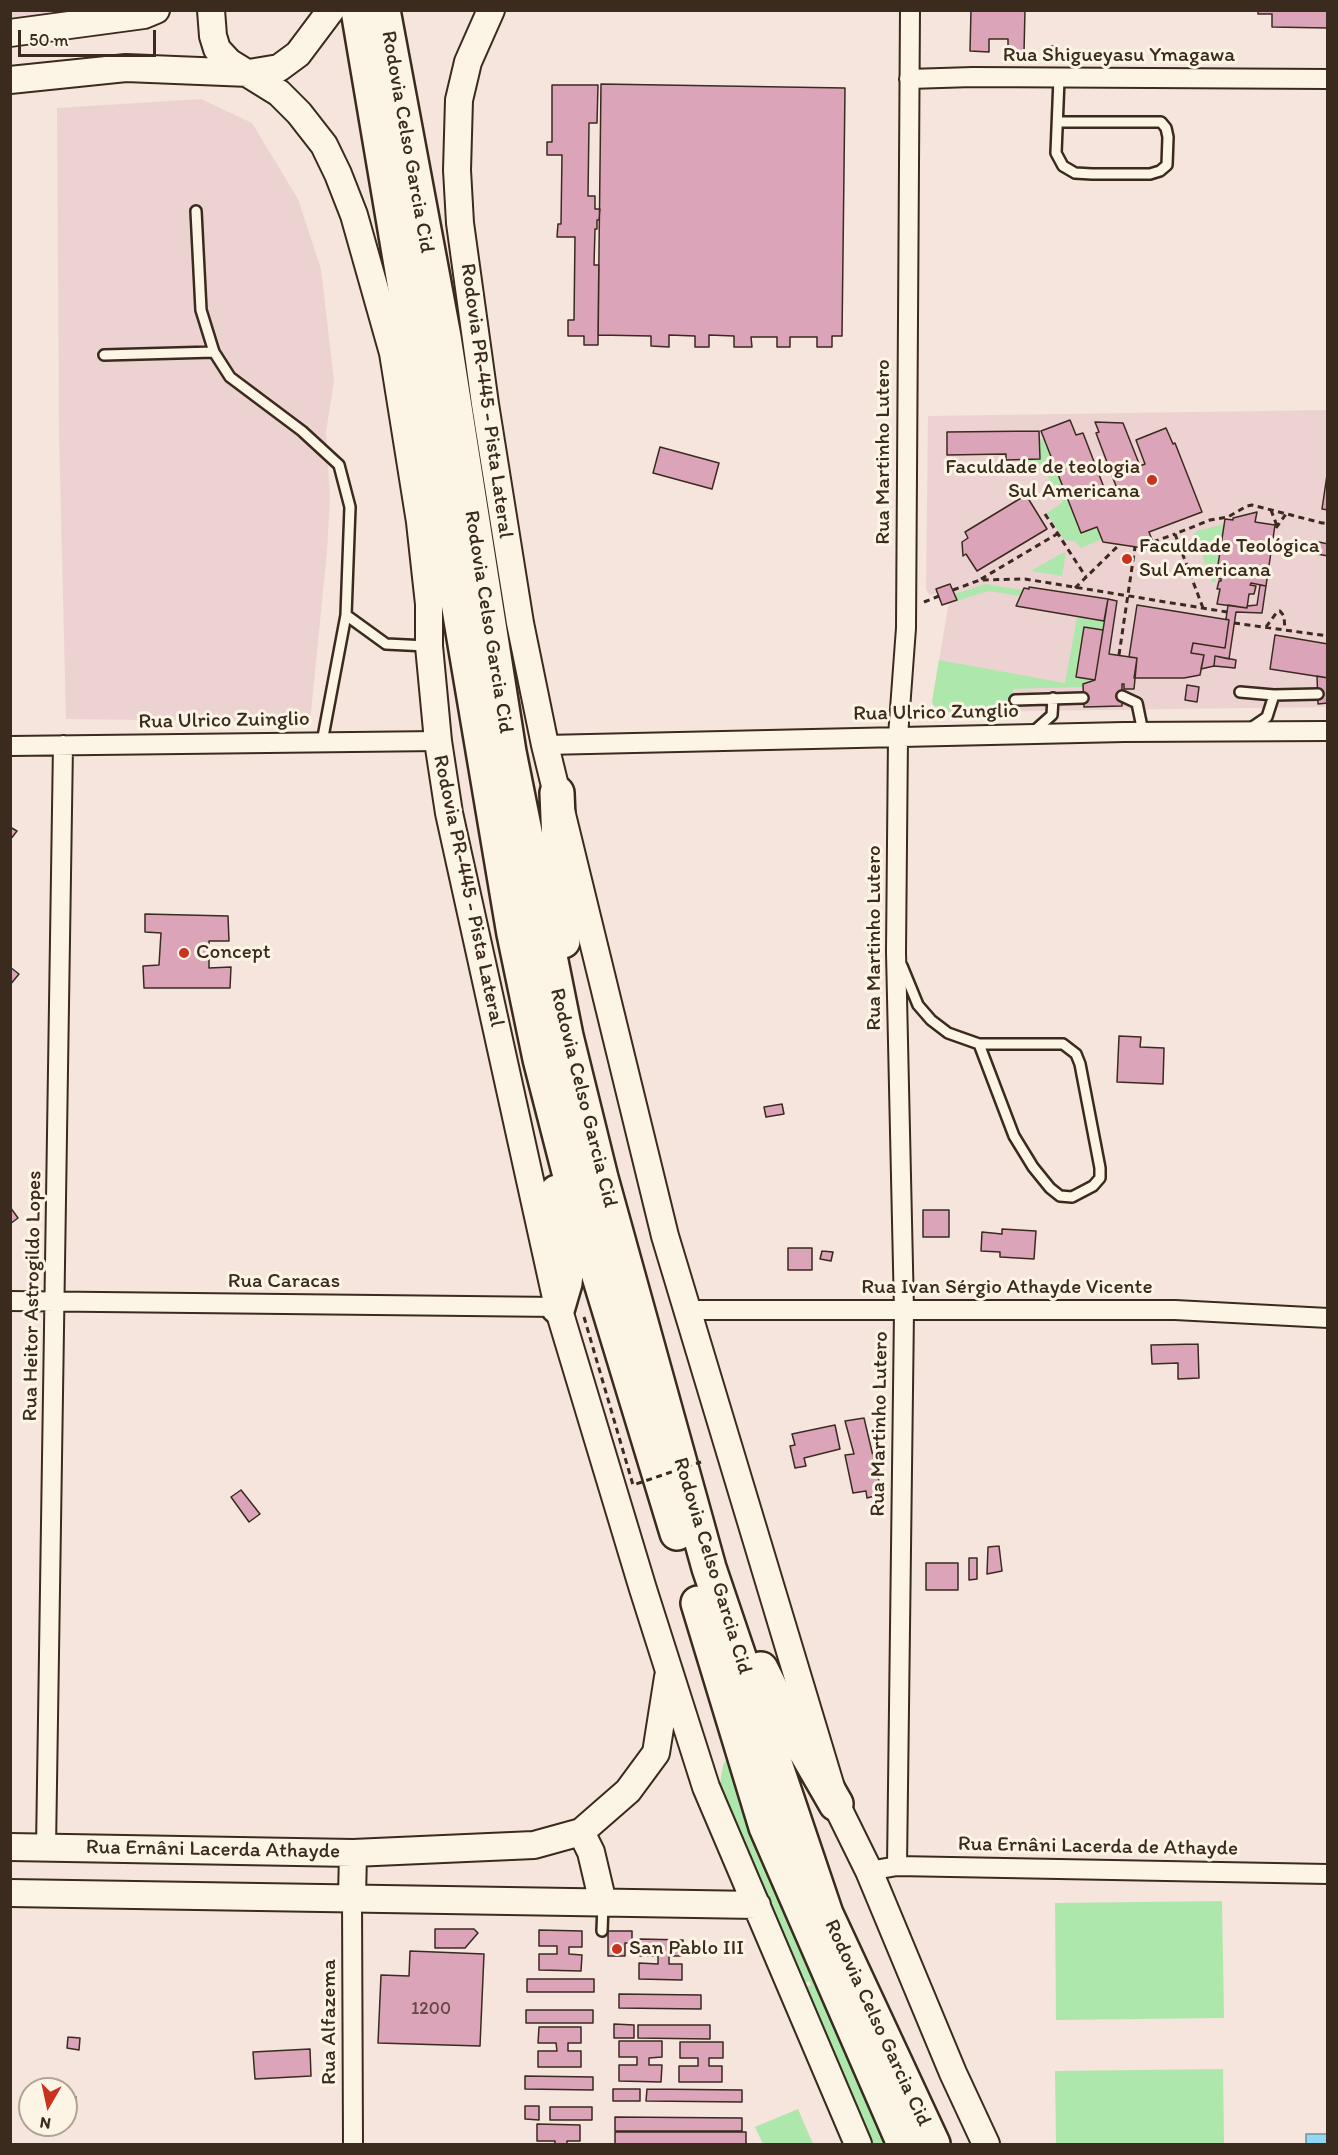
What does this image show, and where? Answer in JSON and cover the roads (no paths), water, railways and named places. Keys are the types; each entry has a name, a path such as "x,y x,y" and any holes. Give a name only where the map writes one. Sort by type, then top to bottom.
{"highway":[{"name":"Rodovia Celso Garcia Cid","path":"358,10 380,68 444,337 509,752 566,1036 601,1178 709,1568 826,1914 933,2145"},
{"name":"Rodovia Celso Garcia Cid","path":"383,10 380,68 481,739 514,934 540,1059 578,1207 766,1827 904,2145"},
{"path":"420,522 481,739"},
{"path":"557,793 566,1036"},
{"path":"540,1059 567,1264 566,1283 571,1312"},
{"path":"709,1568 780,1707 836,1804"}],"street":[{"path":"10,33 144,15 156,10"},
{"name":"Rodovia PR-445 - Pista Lateral","path":"211,10 213,36 217,49 229,62 279,93 299,113 324,145 354,215 393,353 420,522 429,604 429,646 438,741 449,813 546,1256 571,1312"},
{"path":"10,80 126,68 249,73 279,68 298,54 331,10"},
{"name":"Rodovia PR-445 - Pista Lateral","path":"491,10 468,62 459,100 457,170 460,223 485,404 520,623 557,793"},
{"name":"Rua Martinho Lutero","path":"897,1866 904,1311 896,952 898,736 906,628 910,10"},
{"name":"Rua Shigueyasu Ymagawa","path":"909,80 973,77 1328,79"},
{"name":"Rua Ulrico Zunglio","path":"545,745 898,736 1328,731"},
{"name":"Rua Ulrico Zuinglio","path":"10,746 438,741"},
{"name":"Rua Heitor Astrogildo Lopes","path":"46,1847 63,745"},
{"path":"557,793 665,1236 836,1804 869,1872 953,2073 986,2145"},
{"name":"Rua Caracas","path":"10,1301 571,1312"},
{"name":"Rua Ivan Sérgio Athayde Vicente","path":"687,1310 1175,1310 1328,1318"},
{"path":"571,1312 668,1672 706,1786 858,2145"},
{"path":"353,1853 534,1845 581,1832 628,1791 656,1753 668,1672"},
{"path":"581,1832 591,1852 603,1903"},
{"name":"Rua Ernâni Lacerda Athayde","path":"10,1847 353,1853 352,1898"},
{"name":"Rua Ernâni Lacerda de Athayde","path":"869,1872 897,1866 1328,1874"},
{"path":"10,1893 757,1905"},
{"name":"Rua Alfazema","path":"352,1898 353,2145"}],"lane":[{"path":"1058,122 1161,122 1166,128 1168,137 1167,165 1160,171 1150,174 1092,174 1075,172 1063,166 1056,153 1059,79"},
{"path":"196,211 201,310 214,352 230,377 302,431 339,465 350,507 346,615 322,742"},
{"path":"104,355 214,352"},
{"path":"346,615 386,644 429,646"},
{"path":"1240,692 1274,695 1318,694"},
{"path":"1246,732 1267,717 1274,695"},
{"path":"1122,696 1133,699 1137,703 1143,732"},
{"path":"1030,734 1052,715 1053,698"},
{"path":"1015,700 1083,698"},
{"path":"896,952 918,1005 931,1020 948,1033 980,1044 1063,1044 1076,1054 1080,1064 1100,1168 1100,1178 1094,1186 1072,1197 1060,1196 1050,1188 1033,1167 1014,1136 980,1044"},
{"path":"602,1932 603,1903"}],"water":[{"path":"1306,2134 1327,2134 1327,2144 1306,2144"}],"place":[{"name":"Faculdade de teologia Sul Americana","path":"1152,480"},
{"name":"Faculdade Teológica Sul Americana","path":"1127,559"},
{"name":"Concept","path":"184,953"},
{"name":"San Pablo III","path":"617,1949"}]}
